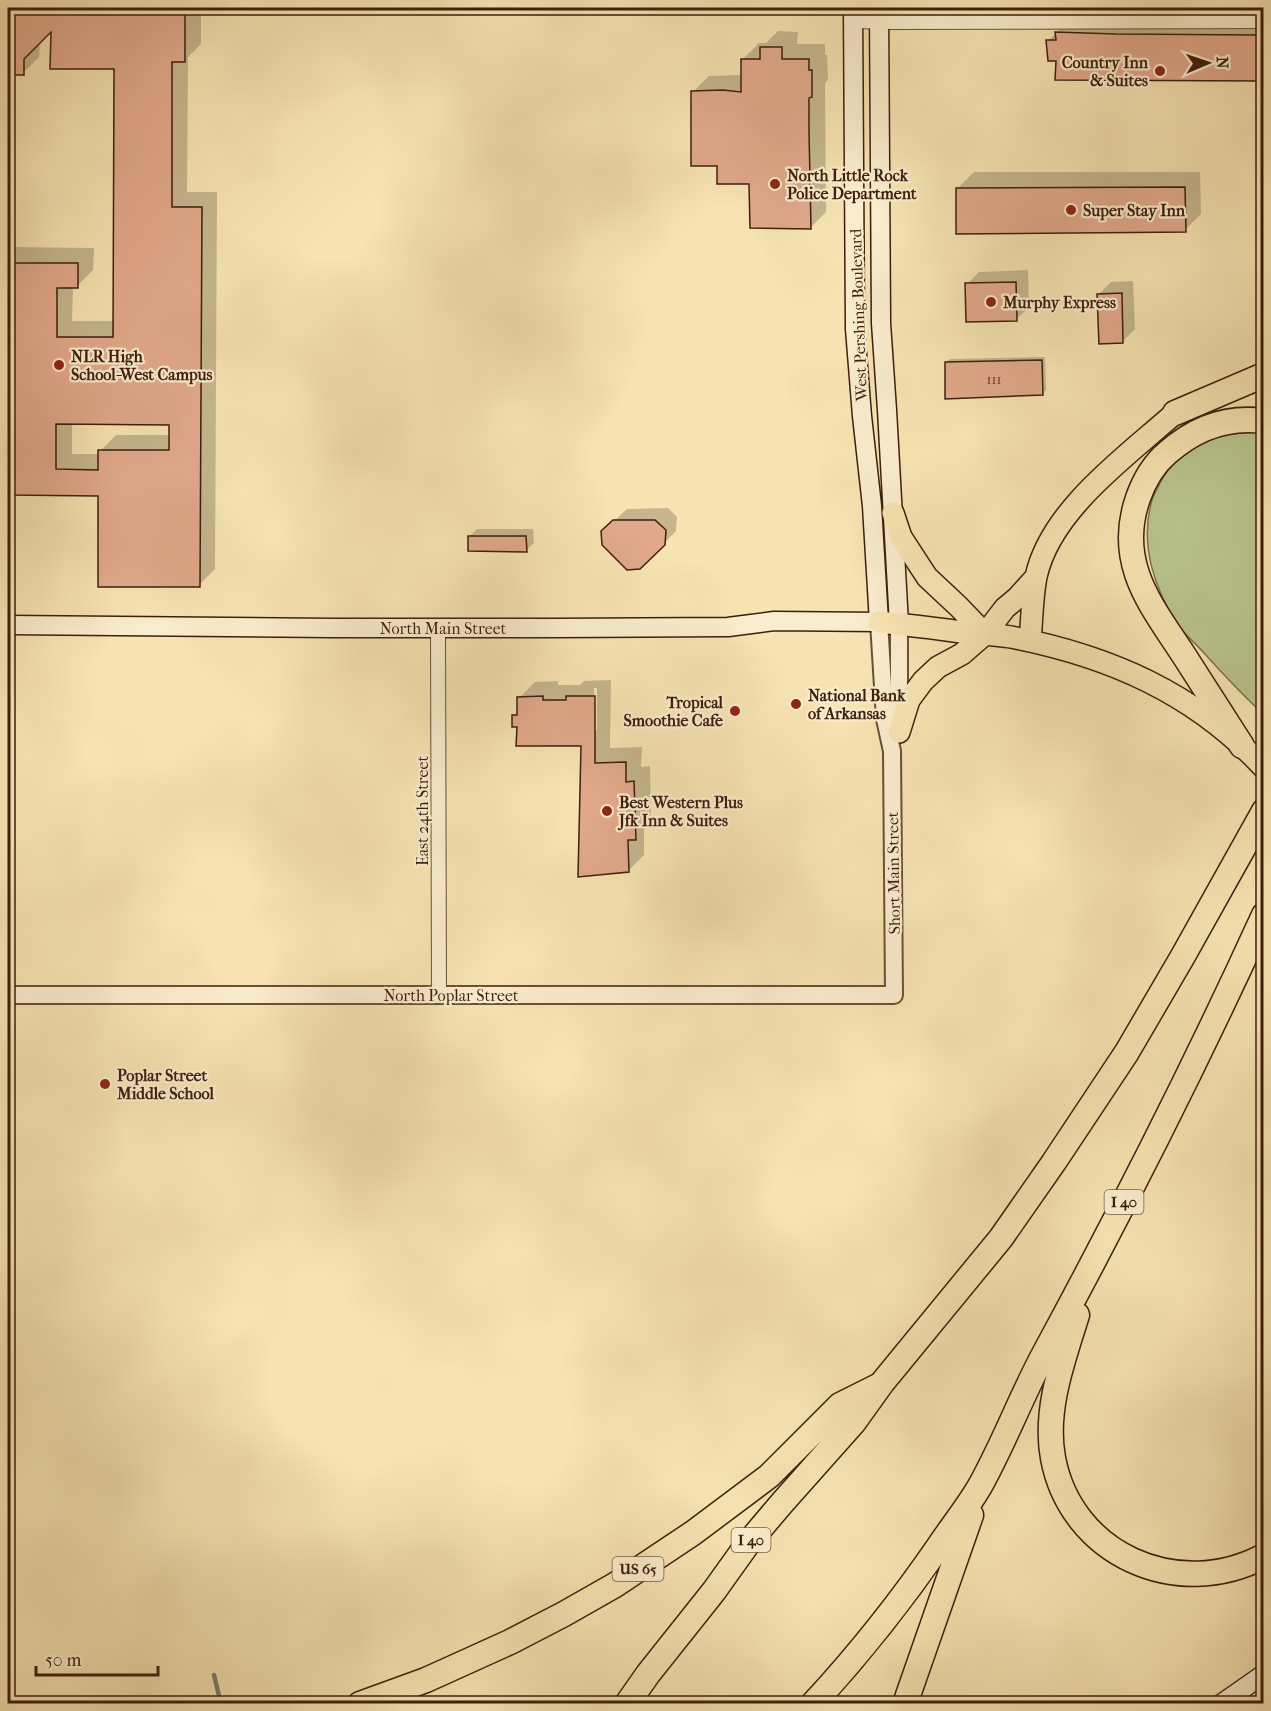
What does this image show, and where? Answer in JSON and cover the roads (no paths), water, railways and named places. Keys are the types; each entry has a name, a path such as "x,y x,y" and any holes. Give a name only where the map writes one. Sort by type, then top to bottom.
{"highway":[{"path":"1175,413 1263,375"},
{"path":"1242,746 1158,618 1141,585 1132,552 1131,532 1141,488 1162,457 1182,440 1204,428 1224,422 1241,420 1263,422"},
{"name":"I 40","path":"627,1704 749,1542 854,1422 882,1383 1000,1238 1127,1053 1263,811"},
{"name":"I 40","path":"905,1704 980,1486 1042,1358 1095,1261 1232,984 1263,915"},
{"path":"1095,1261 1063,1360 1052,1414 1053,1458 1059,1479 1070,1503 1094,1534 1111,1548 1133,1561 1154,1569 1180,1574 1207,1574 1231,1570 1263,1556"},
{"name":"US 65","path":"360,1704 426,1680 510,1642 615,1585 693,1533 768,1476 840,1405 882,1383"},
{"path":"813,1704 883,1624 980,1486"}],"main road":[{"name":"West Pershing Boulevard","path":"853,14 855,329 872,506 892,620"},
{"name":"West Pershing Boulevard","path":"879,15 881,323 893,513 892,620"},
{"path":"1030,641 1036,577 1048,545 1067,514 1091,488 1175,413"},
{"path":"893,513 901,537 927,577 985,634"},
{"path":"896,741 909,700 923,681 938,667 962,654 985,634 1005,608 1036,577"},
{"name":"North Main Street","path":"8,626 728,627 774,621 892,620"},
{"path":"892,620 1030,641 1078,653 1127,671 1155,683 1197,710 1242,746 1263,768"},
{"path":"1221,1704 1263,1674"}],"street":[{"path":"853,14 1263,21"},
{"name":"Short Main Street","path":"892,620 896,741 894,995"},
{"name":"East 24th Street","path":"438,627 439,995"},
{"name":"North Poplar Street","path":"8,995 894,995"}],"waterway":[{"path":"214,1675 221,1704"}],"place":[{"name":"Country Inn & Suites","path":"1160,71"},
{"name":"North Little Rock Police Department","path":"775,184"},
{"name":"Super Stay Inn","path":"1071,210"},
{"name":"Murphy Express","path":"991,302"},
{"name":"NLR High School-West Campus","path":"59,365"},
{"name":"National Bank of Arkansas","path":"796,704"},
{"name":"Tropical Smoothie Cafe","path":"735,711"},
{"name":"Best Western Plus Jfk Inn & Suites","path":"607,811"},
{"name":"Poplar Street Middle School","path":"105,1084"}]}
